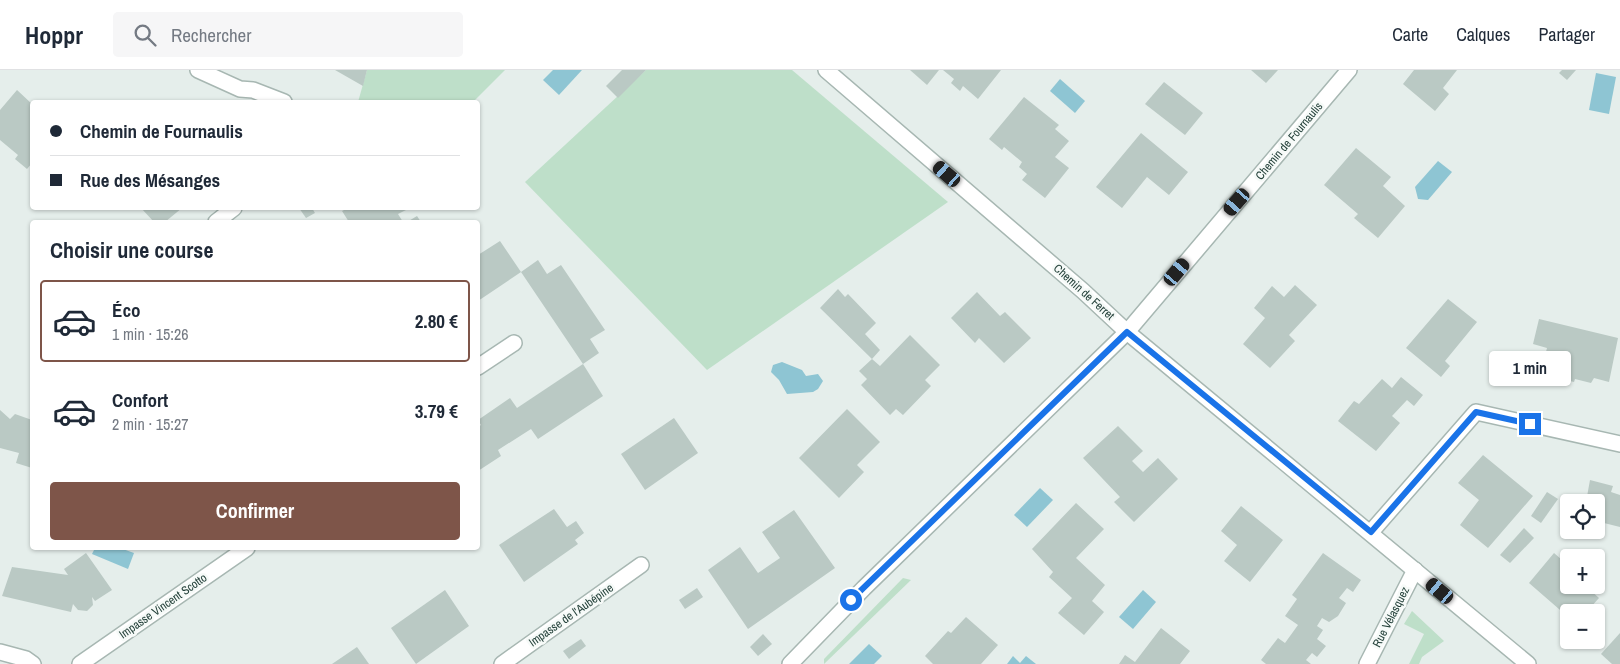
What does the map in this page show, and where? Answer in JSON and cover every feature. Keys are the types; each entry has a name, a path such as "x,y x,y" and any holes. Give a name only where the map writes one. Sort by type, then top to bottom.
{"street":[{"path":"198,70 240,89 253,90 279,100"},
{"name":"Chemin de Ferret","path":"826,70 1083,291 1127,332 1371,532 1528,664"},
{"name":"Chemin de Fournaulis","path":"790,664 864,588 1127,332 1349,70"},
{"path":"240,89 248,100"},
{"path":"219,220 231,210"},
{"path":"480,366 514,343"},
{"path":"1371,532 1476,412 1620,444"},
{"name":"Impasse Vincent Scotto","path":"80,664 244,550"},
{"name":"Impasse de l'Aubépine","path":"502,664 641,566"},
{"name":"Rue Vélasquez","path":"1367,664 1415,570"},
{"path":"5,655 26,659 33,664"}],"green space":[{"path":"367,70 505,70 475,100 359,100"},
{"path":"646,70 792,70 948,202 707,370 525,182"},
{"path":"903,578 911,580 824,664 824,659"},
{"path":"1412,611 1444,641 1422,657 1419,664 1409,664 1424,634 1404,624"}],"water":[{"path":"553,70 582,70 559,95 543,80"},
{"path":"1596,73 1616,77 1609,114 1589,110"},
{"path":"1060,79 1085,101 1075,113 1050,91"},
{"path":"1438,161 1452,172 1428,200 1418,199 1415,187"},
{"path":"782,362 802,370 806,376 818,374 823,381 818,389 813,392 787,394 779,380 771,372 773,365"},
{"path":"1040,488 1053,500 1027,527 1014,515"},
{"path":"94,550 126,550 134,553 128,569 92,554"},
{"path":"1143,590 1156,602 1133,629 1119,617"},
{"path":"869,644 882,656 874,664 849,664"},
{"path":"1013,656 1020,663 1026,656 1036,664 1007,664"}],"building":[{"path":"335,70 367,70 363,86"},
{"path":"622,70 646,70 618,98 606,86"},
{"path":"910,70 939,70 927,85"},
{"path":"943,70 1001,70 978,99 963,86 960,91 951,83 954,79"},
{"path":"1251,70 1278,70 1266,83"},
{"path":"1414,70 1457,70 1443,88 1449,94 1435,111 1403,84"},
{"path":"1562,70 1576,70 1567,80 1559,73"},
{"path":"1164,82 1203,113 1185,135 1145,104"},
{"path":"17,90 30,102 30,165 27,169 15,159 18,155 0,140 0,110"},
{"path":"1024,97 1059,125 1055,129 1069,141 1055,157 1069,168 1045,198 1022,180 1027,174 1019,167 1022,162 1004,147 1002,150 989,139"},
{"path":"1141,133 1188,172 1169,195 1147,177 1122,208 1096,187"},
{"path":"1356,148 1391,177 1383,186 1405,206 1378,238 1354,218 1358,214 1324,185"},
{"path":"143,210 180,210 167,220 152,220"},
{"path":"300,210 313,210 315,213 306,218"},
{"path":"406,210 398,214 402,220 348,220 342,211"},
{"path":"417,216 420,220 410,220"},
{"path":"500,241 521,272 480,300 480,254"},
{"path":"538,260 547,274 561,265 605,330 590,339 599,353 583,364 521,272"},
{"path":"1295,285 1317,305 1289,335 1295,341 1270,368 1243,344 1265,318 1254,308 1272,286 1284,297"},
{"path":"838,289 845,297 848,294 876,323 865,334 880,350 872,359 820,308"},
{"path":"977,292 1000,316 1005,312 1031,338 1004,363 979,338 975,343 951,318"},
{"path":"1448,299 1477,322 1445,361 1450,366 1441,377 1406,348"},
{"path":"1539,319 1618,338 1609,382 1594,378 1591,383 1575,379 1574,382 1540,374 1547,348 1533,344"},
{"path":"910,335 940,365 925,380 931,386 903,415 896,409 890,415 861,385 867,379 859,371 872,359 880,366"},
{"path":"583,364 603,396 538,439 531,429 498,450 501,456 480,470 480,419 510,398 517,408"},
{"path":"1401,377 1423,395 1414,406 1407,400 1392,416 1400,423 1376,451 1338,421 1354,401 1359,404 1382,379 1392,388"},
{"path":"847,409 880,442 857,465 864,472 839,498 799,458"},
{"path":"0,410 10,419 15,414 30,419 30,467 16,463 19,453 0,448"},
{"path":"674,418 698,453 645,490 621,454"},
{"path":"1118,426 1143,451 1132,461 1143,472 1158,458 1178,479 1134,522 1114,502 1120,497 1083,458"},
{"path":"1483,455 1533,496 1488,548 1460,525 1479,500 1458,483"},
{"path":"1590,480 1613,486 1611,492 1620,495 1620,527 1605,523 1605,494 1587,494"},
{"path":"1547,492 1558,499 1541,523 1531,516"},
{"path":"1076,503 1104,529 1076,558 1105,585 1092,601 1104,612 1084,635 1058,613 1072,598 1049,577 1053,572 1032,549"},
{"path":"1241,506 1283,540 1250,582 1224,561 1237,545 1221,531"},
{"path":"554,509 567,527 576,521 584,533 575,540 578,544 524,582 499,545"},
{"path":"794,510 835,568 748,629 708,570 740,547 758,573 780,558 762,532"},
{"path":"1524,528 1534,538 1510,563 1500,555"},
{"path":"86,553 112,590 95,601 92,597 93,605 87,611 78,610 73,604 71,612 2,596 12,567 68,575 64,569"},
{"path":"1323,553 1361,580 1353,592 1347,588 1339,598 1346,603 1338,616 1329,622 1322,618 1317,626 1323,630 1317,639 1326,646 1317,657 1312,653 1306,660 1311,664 1266,664 1261,660 1278,638 1285,643 1298,625 1285,616 1297,599 1292,595"},
{"path":"1554,553 1560,558 1560,594 1594,594 1599,598 1594,604 1560,604 1560,610 1529,583"},
{"path":"697,588 703,597 685,609 679,600"},
{"path":"445,590 469,626 416,664 391,628"},
{"path":"966,617 998,645 981,664 933,664 925,656 948,631 951,633"},
{"path":"1161,628 1190,651 1180,664 1119,664 1125,655 1135,662"},
{"path":"1620,633 1620,664 1612,664 1601,654"},
{"path":"763,634 772,644 758,656 750,647"},
{"path":"581,639 586,646 569,659 563,651"},
{"path":"357,647 369,664 332,664"}],"route":[{"path":"851,600 1127,332 1371,532 1476,412 1530,424"}]}
